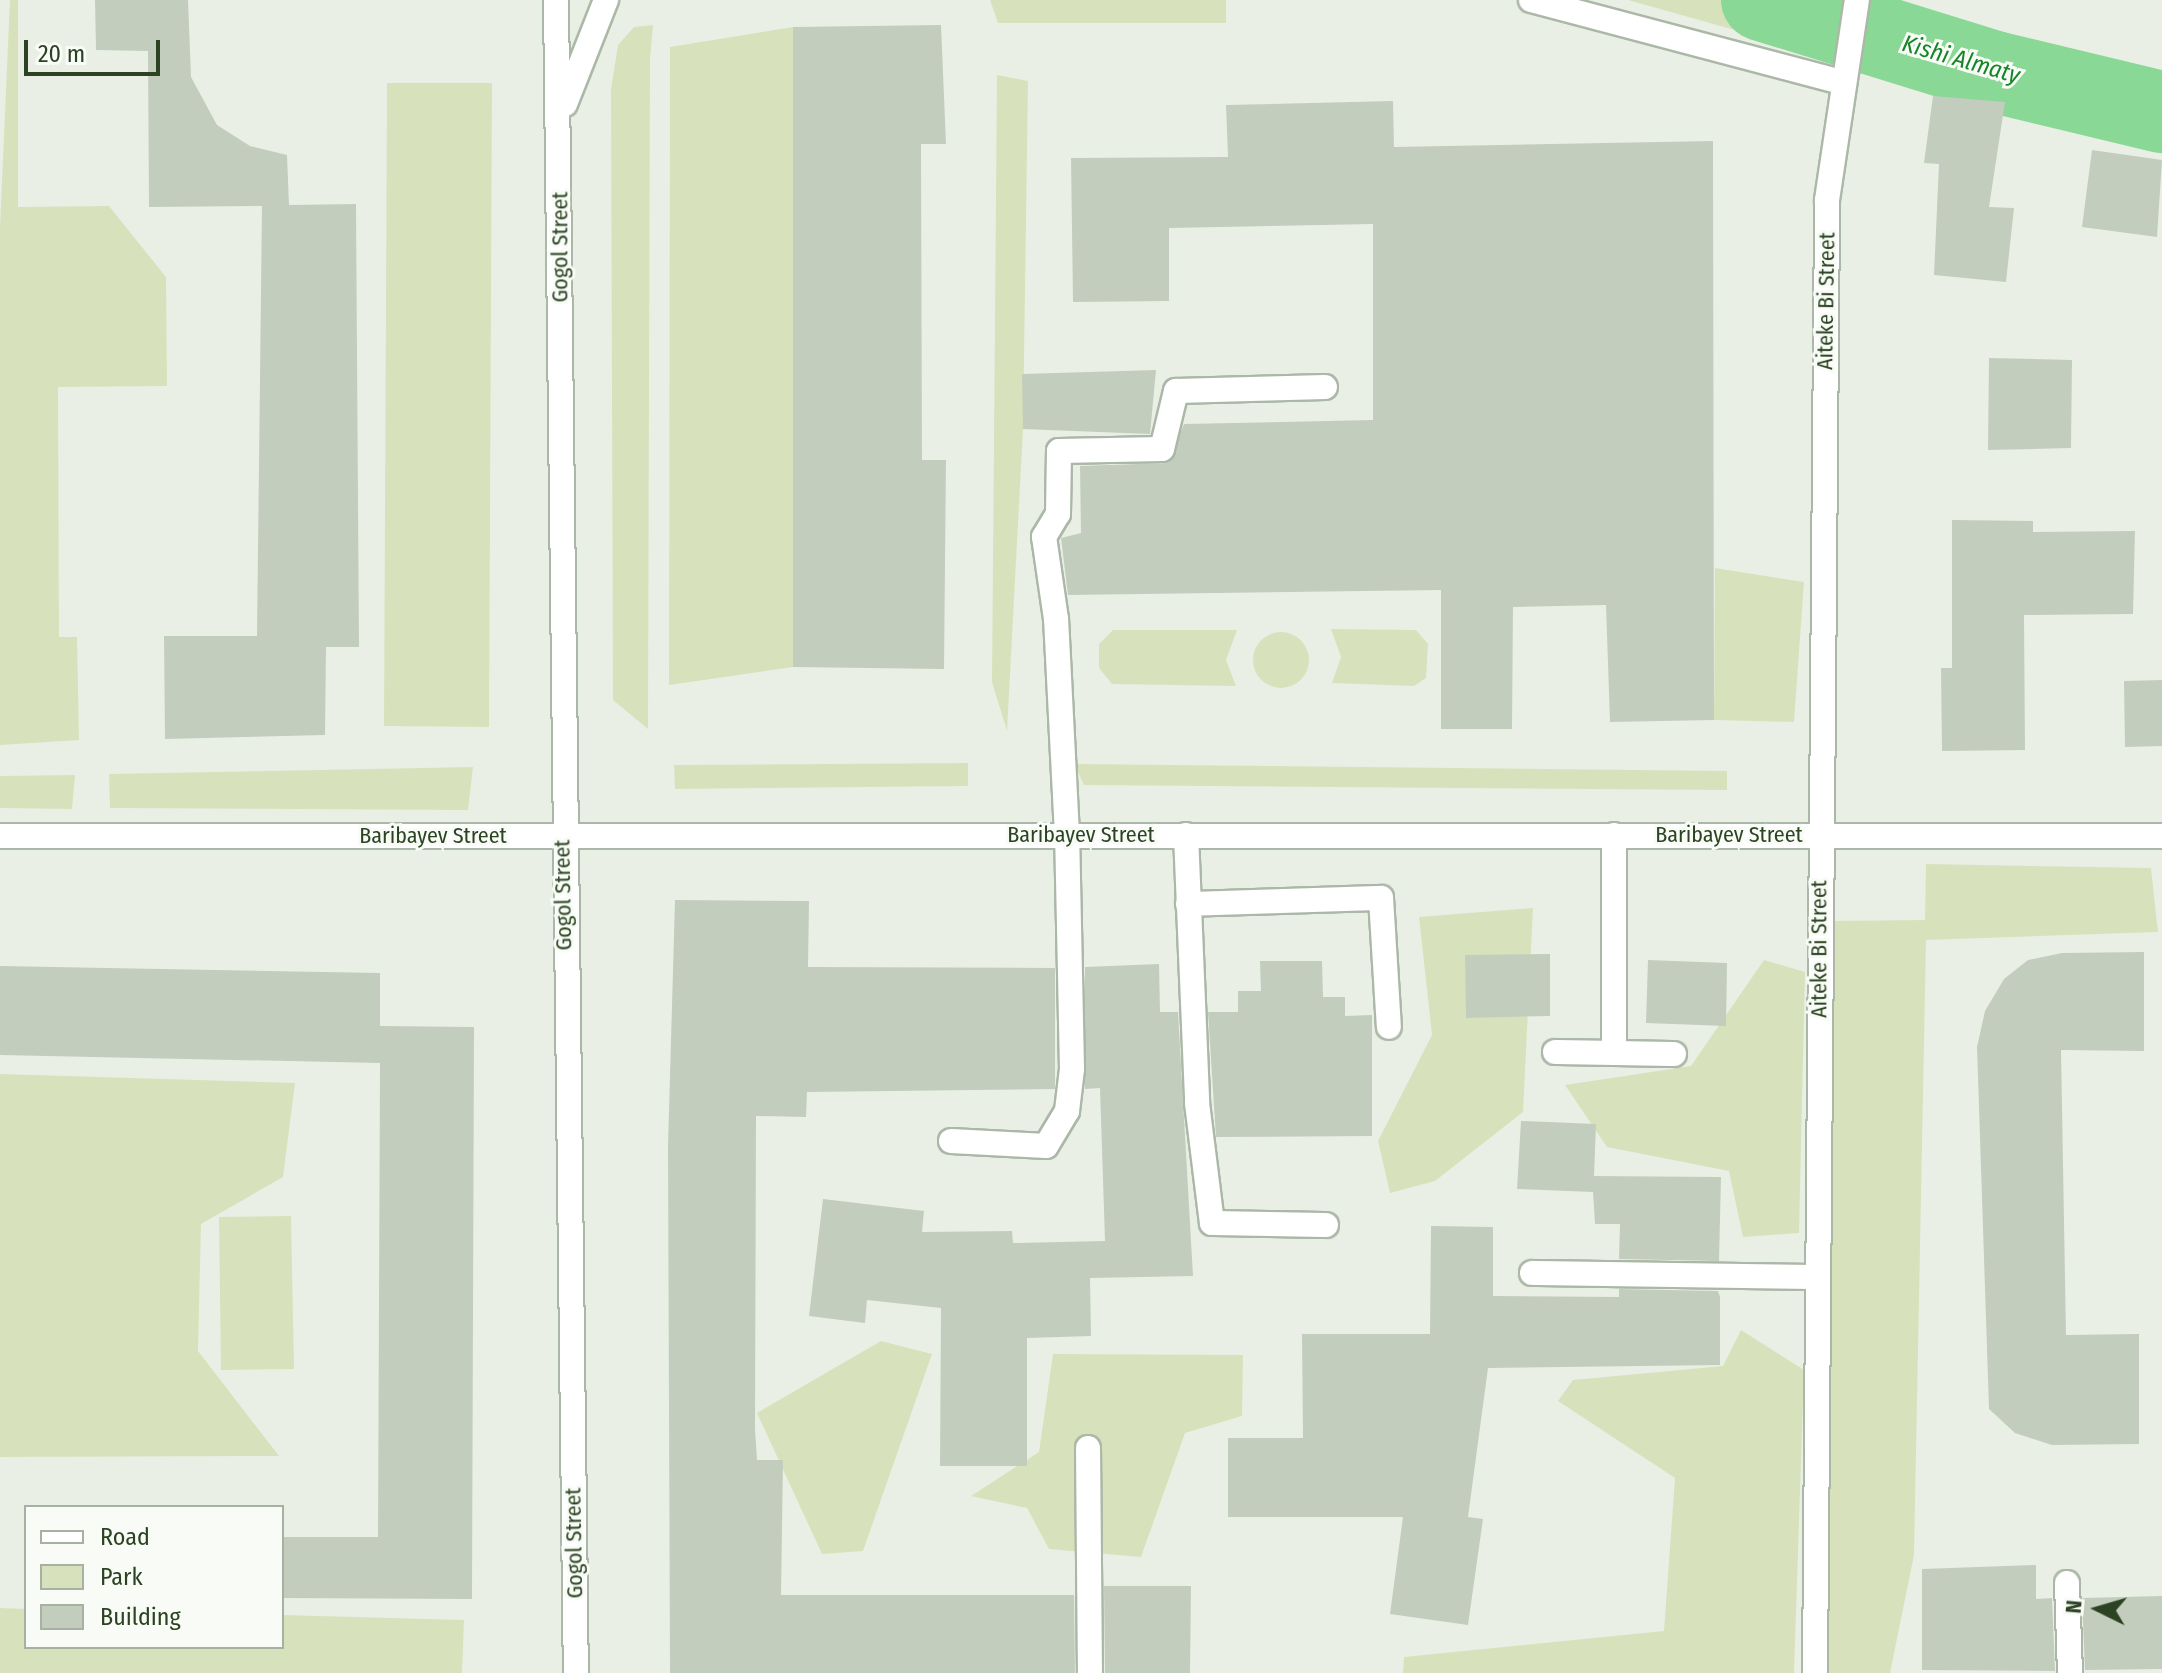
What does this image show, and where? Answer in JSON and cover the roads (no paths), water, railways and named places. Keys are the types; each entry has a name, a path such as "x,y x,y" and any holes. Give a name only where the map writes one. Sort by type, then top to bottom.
{"street":[{"name":"Gogol Street","path":"556,0 560,118 562,836 576,1673"},
{"path":"560,118 606,0"},
{"path":"1531,0 1841,82"},
{"name":"Aiteke Bi Street","path":"1815,1673 1819,835 1827,200 1841,82 1857,0"},
{"path":"951,1141 1046,1146 1067,1111 1072,1069 1067,835 1056,619 1044,537 1058,514 1059,451 1162,449 1176,391 1325,387"},
{"path":"1186,835 1197,1103 1212,1223 1326,1225"},
{"path":"1614,835 1614,1053"},
{"name":"Baribayev Street","path":"0,836 2162,836"},
{"path":"1188,904 1381,898 1389,1027"},
{"path":"1555,1052 1674,1054"},
{"path":"1532,1273 1817,1277"},
{"path":"1088,1448 1090,1673"},
{"path":"2067,1583 2070,1673"}],"waterway":[{"name":"Kіshі Almaty","path":"1762,0 1995,72 2162,112"}]}
